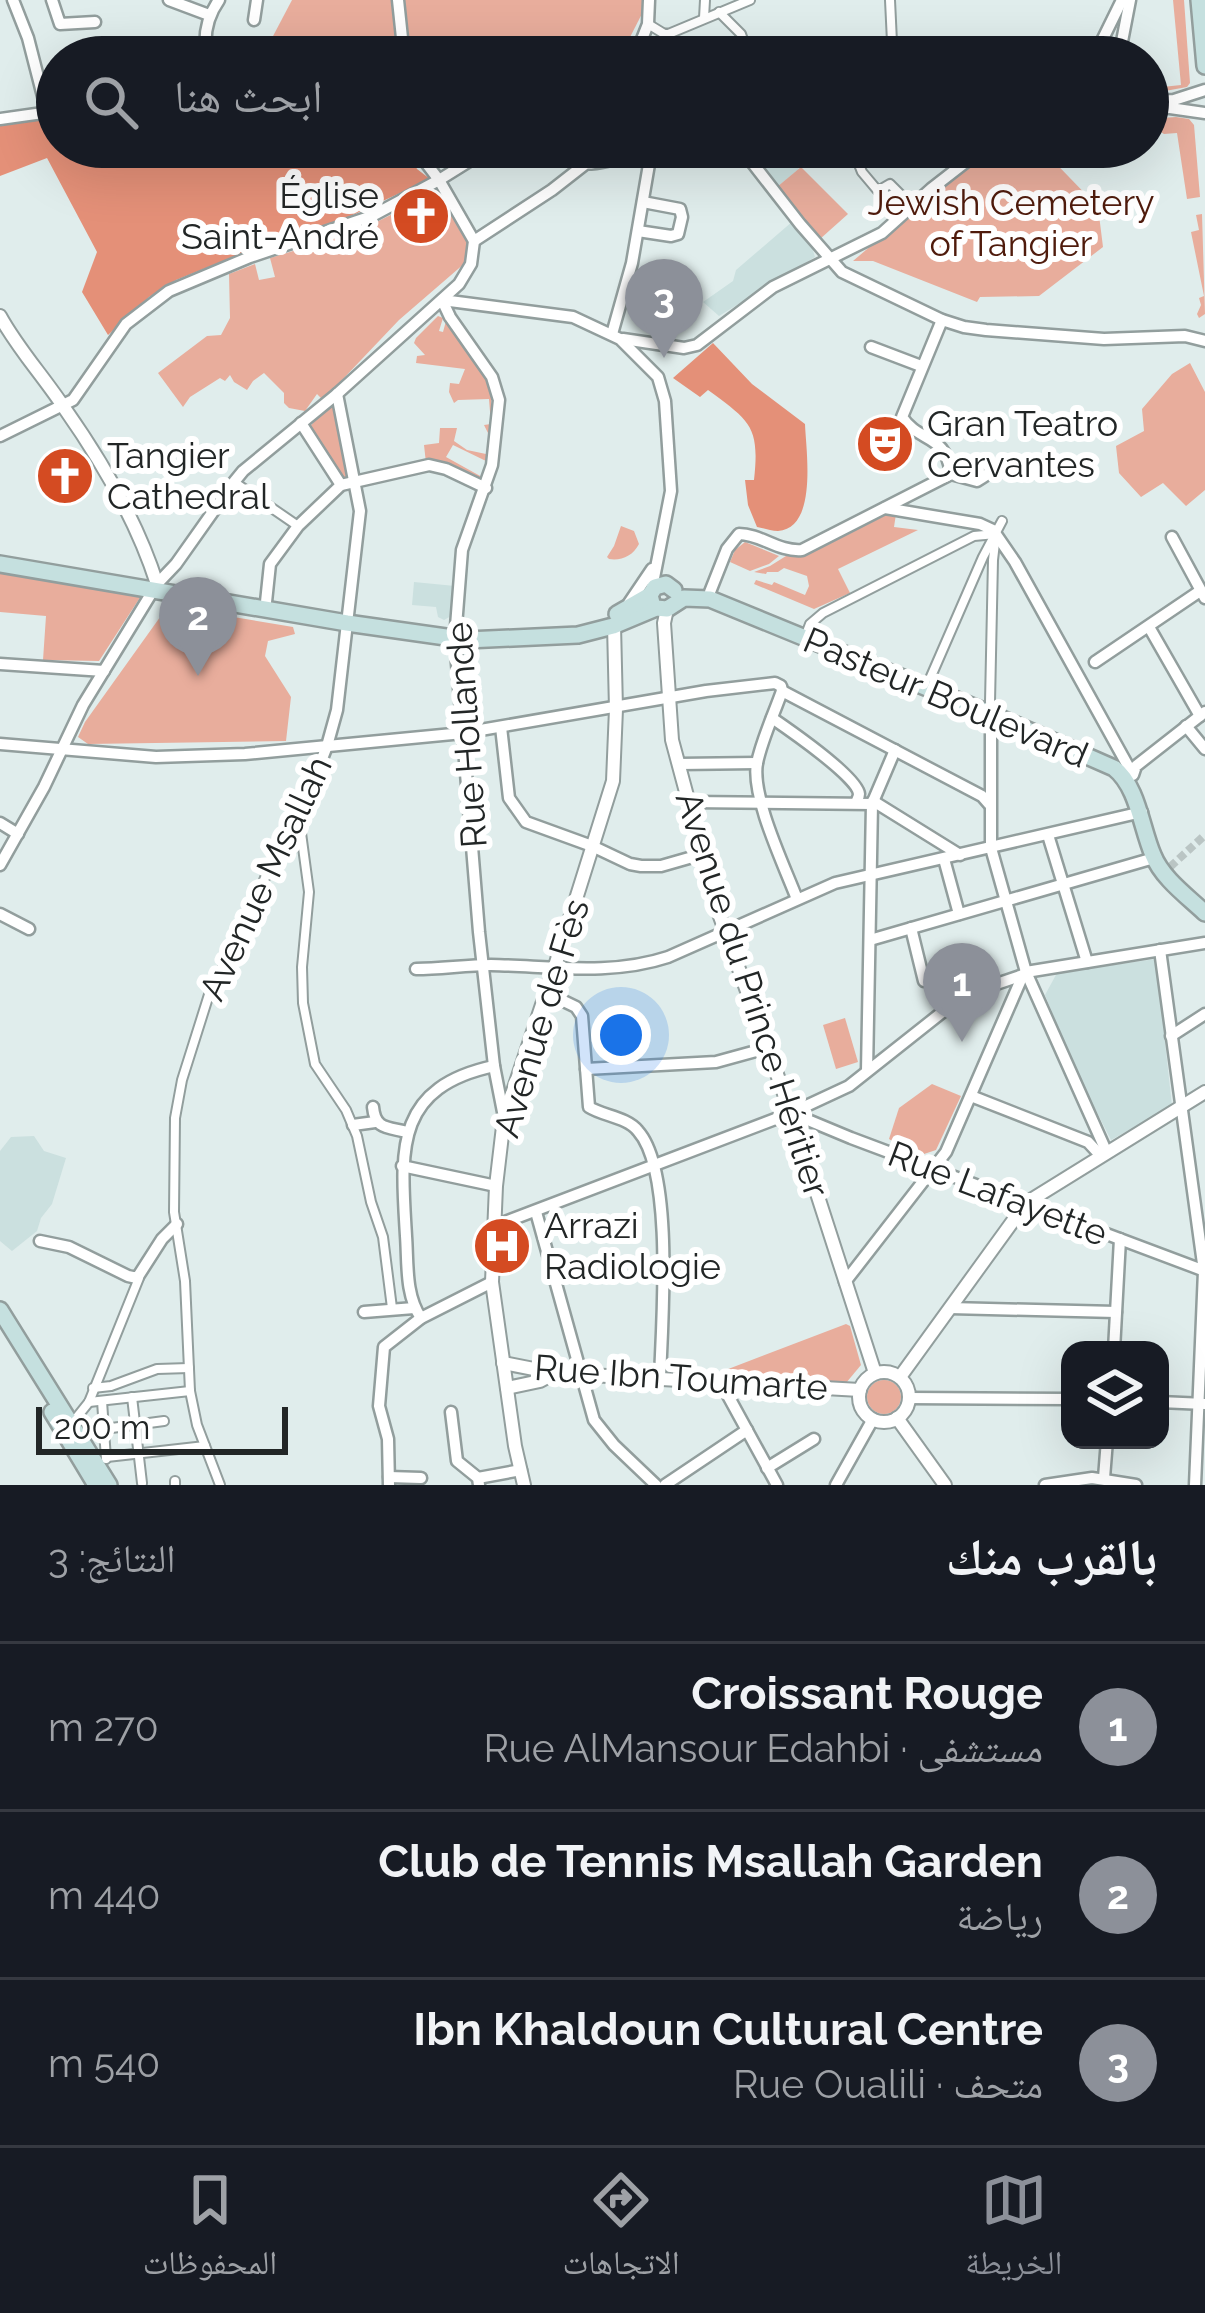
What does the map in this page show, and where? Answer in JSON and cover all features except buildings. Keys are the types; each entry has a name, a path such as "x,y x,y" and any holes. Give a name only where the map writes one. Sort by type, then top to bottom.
{"main road":[{"path":"1199,0 1205,66"},
{"path":"0,560 455,635 578,635 663,598 705,591 1126,766 1133,775 1154,858 1205,913"},
{"path":"156,587 348,619"},
{"name":"Pasteur Boulevard","path":"663,598 710,599 991,708 1119,771 1140,808"},
{"path":"1140,808 1167,863 1205,902"},
{"path":"0,1310 71,1423 102,1461 109,1485"},
{"path":"0,1328 96,1485"}],"street":[{"path":"13,0 36,62"},
{"path":"52,0 60,24 95,22"},
{"path":"169,0 209,15"},
{"path":"206,36 209,15 219,0"},
{"path":"254,20 257,0"},
{"path":"398,0 402,36"},
{"path":"643,36 649,0"},
{"path":"704,18 705,0"},
{"path":"648,25 666,35 750,0"},
{"path":"890,0 892,36"},
{"path":"1106,36 1126,0"},
{"path":"1122,36 1126,0"},
{"path":"718,12 742,36"},
{"path":"1169,101 1205,90"},
{"path":"1169,107 1205,113"},
{"path":"0,118 36,113"},
{"path":"0,865 82,704 156,587 234,482 468,272 474,241 430,168"},
{"path":"0,436 63,406 81,392 126,324 169,291 250,257 372,216 458,168"},
{"path":"474,241 580,168"},
{"path":"616,336 648,168"},
{"path":"756,168 842,272 942,320 986,330 1104,339 1185,336 1205,330"},
{"path":"860,168 878,190 890,184 910,204"},
{"path":"442,300 561,314 616,336 671,347 697,345 764,293 882,233 958,168"},
{"path":"638,231 671,236 681,227 680,209 643,202"},
{"name":"Rue Hollande","path":"442,300 498,393 493,461 462,550 455,635 483,965 504,1118"},
{"path":"0,316 120,497 148,556 156,587"},
{"path":"942,320 902,412 903,421 936,441 946,453 950,474"},
{"path":"616,336 658,376 664,394 671,491 659,555 663,598"},
{"path":"1185,336 1205,341"},
{"path":"871,347 921,367"},
{"name":"Avenue Msallah","path":"220,1485 190,1391 174,1183 176,1109 212,985 248,924 275,855 299,817 337,710 359,521 347,482 337,394"},
{"path":"301,423 347,482"},
{"path":"266,602 270,564 298,526 347,482 434,465 486,488"},
{"path":"705,591 740,534 796,551 950,474 977,481 1004,465 1024,466"},
{"path":"234,482 298,526"},
{"path":"885,508 999,528"},
{"path":"807,632 823,614 974,536 999,528"},
{"path":"929,681 999,528"},
{"path":"999,528 993,560 991,848 1024,973 1104,1154"},
{"path":"999,528 1133,775"},
{"path":"1095,662 1202,590 1172,537"},
{"path":"618,619 659,555"},
{"name":"Avenue du Prince Héritier","path":"663,598 672,740 703,854 724,930 791,1113 875,1372"},
{"name":"Avenue de Fès","path":"522,1478 492,1282 496,1186 504,1118 613,781 618,619"},
{"path":"1133,775 1136,766 1202,714 1149,627"},
{"path":"0,664 104,671"},
{"path":"0,744 182,757 327,746 463,734 779,684 781,693 758,763 761,802 797,898"},
{"path":"781,693 982,796 991,808"},
{"path":"772,718 857,788 856,803"},
{"path":"1186,726 1205,748"},
{"path":"502,727 509,798 526,823 640,866 661,866 703,854"},
{"path":"867,1071 872,802 895,750"},
{"path":"679,764 758,763"},
{"path":"690,802 872,802 960,855"},
{"path":"416,969 642,965 835,883 1048,835 1140,808"},
{"path":"299,817 309,892 303,1003 315,1064 353,1125 383,1237 392,1309"},
{"path":"0,823 18,834"},
{"path":"1048,835 1087,962"},
{"path":"870,940 1154,858"},
{"path":"944,859 959,914"},
{"path":"0,914 29,929"},
{"path":"911,928 924,980"},
{"path":"493,1227 791,1113 849,1086 964,995 1024,973 1205,943"},
{"path":"1160,950 1205,1271 1195,1485"},
{"path":"845,1282 946,1152 1024,973"},
{"path":"547,993 581,1013 589,1107 636,1129 655,1164 664,1255 660,1377"},
{"path":"1171,1036 1205,1014"},
{"path":"586,1069 716,1062 767,1048"},
{"path":"417,1313 408,1273 402,1166 407,1132 440,1087 466,1073 494,1066"},
{"path":"900,1377 1026,1203 1205,1092"},
{"path":"970,1096 1088,1142 1104,1154"},
{"path":"373,1107 375,1122"},
{"name":"Rue Lafayette","path":"791,1113 1205,1271"},
{"path":"353,1125 375,1122 407,1132"},
{"path":"402,1166 496,1186"},
{"path":"1191,1177 1205,1182"},
{"path":"536,1212 597,1425 656,1485"},
{"path":"71,1423 89,1402 139,1277 177,1224"},
{"path":"1114,1341 1120,1239"},
{"path":"40,1241 69,1247 139,1277"},
{"path":"421,1478 389,1481 388,1439 379,1406 384,1347 417,1313 492,1282"},
{"path":"950,1308 1116,1312"},
{"path":"364,1312 417,1313"},
{"name":"Rue Ibn Toumarte","path":"503,1363 554,1373 860,1390"},
{"path":"93,1388 157,1369 189,1368"},
{"path":"875,1372 900,1377 908,1390 905,1410 890,1421 872,1419 861,1407 863,1382 875,1372"},
{"path":"507,1388 554,1373"},
{"path":"720,1381 777,1485"},
{"path":"89,1402 190,1391"},
{"path":"132,1396 142,1484"},
{"path":"909,1398 1061,1399"},
{"path":"102,1401 102,1461 205,1446"},
{"path":"1169,1402 1202,1404"},
{"path":"451,1412 458,1460 478,1482 522,1478"},
{"path":"897,1418 945,1485"},
{"path":"836,1485 872,1419"},
{"path":"104,1429 164,1421"},
{"path":"665,1485 747,1430"},
{"path":"767,1468 814,1439"},
{"path":"1104,1478 1106,1449"},
{"path":"1045,1485 1085,1478 1136,1485"}],"shaded area":[{"path":"36,121 36,162 0,176 0,125"},
{"path":"52,168 416,168 430,179 310,235 248,251 176,280 149,297 108,335 82,292 97,252"},
{"path":"762,168 799,169 777,187"},
{"path":"793,221 815,257 719,316 703,302 733,281 736,270"},
{"path":"713,343 752,384 805,424 807,487 799,517 791,527 778,531 757,527 745,480 754,480 755,448 743,418 708,390 700,397 673,378"},
{"path":"414,582 455,586 453,615 444,620 436,607 412,605"},
{"path":"1156,959 1172,1106 1111,1140 1045,995 1057,973"},
{"path":"34,1136 44,1151 66,1158 52,1204 37,1231 12,1251 0,1241 0,1151 11,1137"}],"green space":[{"path":"292,0 647,0 631,36 273,36"},
{"path":"1173,0 1184,0 1190,83 1169,90 1169,86 1181,85"},
{"path":"1169,118 1189,119 1194,125 1200,197 1187,199 1177,133 1169,134"},
{"path":"802,168 848,214 820,239 777,187"},
{"name":"Jewish Cemetery of Tangier","path":"966,168 1060,168 1098,207 1103,247 1039,296 980,297 977,302 873,261 853,261"},
{"path":"430,195 448,203 469,239 465,263 399,320 323,400 317,394 305,411 289,408 284,393 264,373 247,390 230,375 225,381 220,378 183,407 158,373 207,336 221,335 230,318 229,274 255,264 259,280 275,277 270,258 359,231"},
{"path":"1202,214 1205,314 1199,318 1199,298 1204,296 1191,232 1199,230 1196,215"},
{"path":"438,316 443,318 439,331 443,332 446,321 492,386 491,420 489,399 454,403 450,383 459,384 465,369 416,363 417,356 425,355 414,343 416,338"},
{"path":"1190,363 1205,392 1205,490 1186,506 1163,483 1141,497 1119,473 1116,446 1144,431 1142,409 1172,374"},
{"path":"337,394 349,476 344,480 308,429"},
{"path":"440,428 457,428 454,441 486,454 486,461 453,445 446,457 482,477 426,463 424,445 439,443"},
{"path":"896,514 894,527 918,530 838,569 850,593 814,609 754,584 756,580 774,582 805,595 807,576 784,568 754,572 786,556 809,554"},
{"path":"621,526 634,531 639,544 626,557 609,559 607,557"},
{"path":"745,542 779,556 750,571 730,562"},
{"path":"0,571 141,596 99,661 43,660 46,616 0,612"},
{"path":"168,606 293,627 295,634 268,641 265,656 291,697 286,741 88,744 78,737"},
{"path":"845,1018 858,1062 836,1069 823,1025"},
{"path":"932,1084 961,1096 936,1150 918,1156 889,1139 899,1108"},
{"path":"846,1324 861,1365 846,1383 725,1377 723,1371"},
{"path":"884,1380 896,1385 901,1397 896,1409 884,1414 872,1409 867,1397 872,1385"}],"tunnel":[{"path":"1170,867 1205,835"}],"place":[{"name":"Église Saint-André","path":"421,216"},
{"name":"Ibn Khaldoun Cultural Centre","path":"664,358"},
{"name":"Gran Teatro Cervantes","path":"885,444"},
{"name":"Tangier Cathedral","path":"65,476"},
{"name":"Club de Tennis Msallah Garden","path":"198,676"},
{"name":"Croissant Rouge","path":"962,1042"},
{"name":"Arrazi Radiologie","path":"502,1246"}]}
